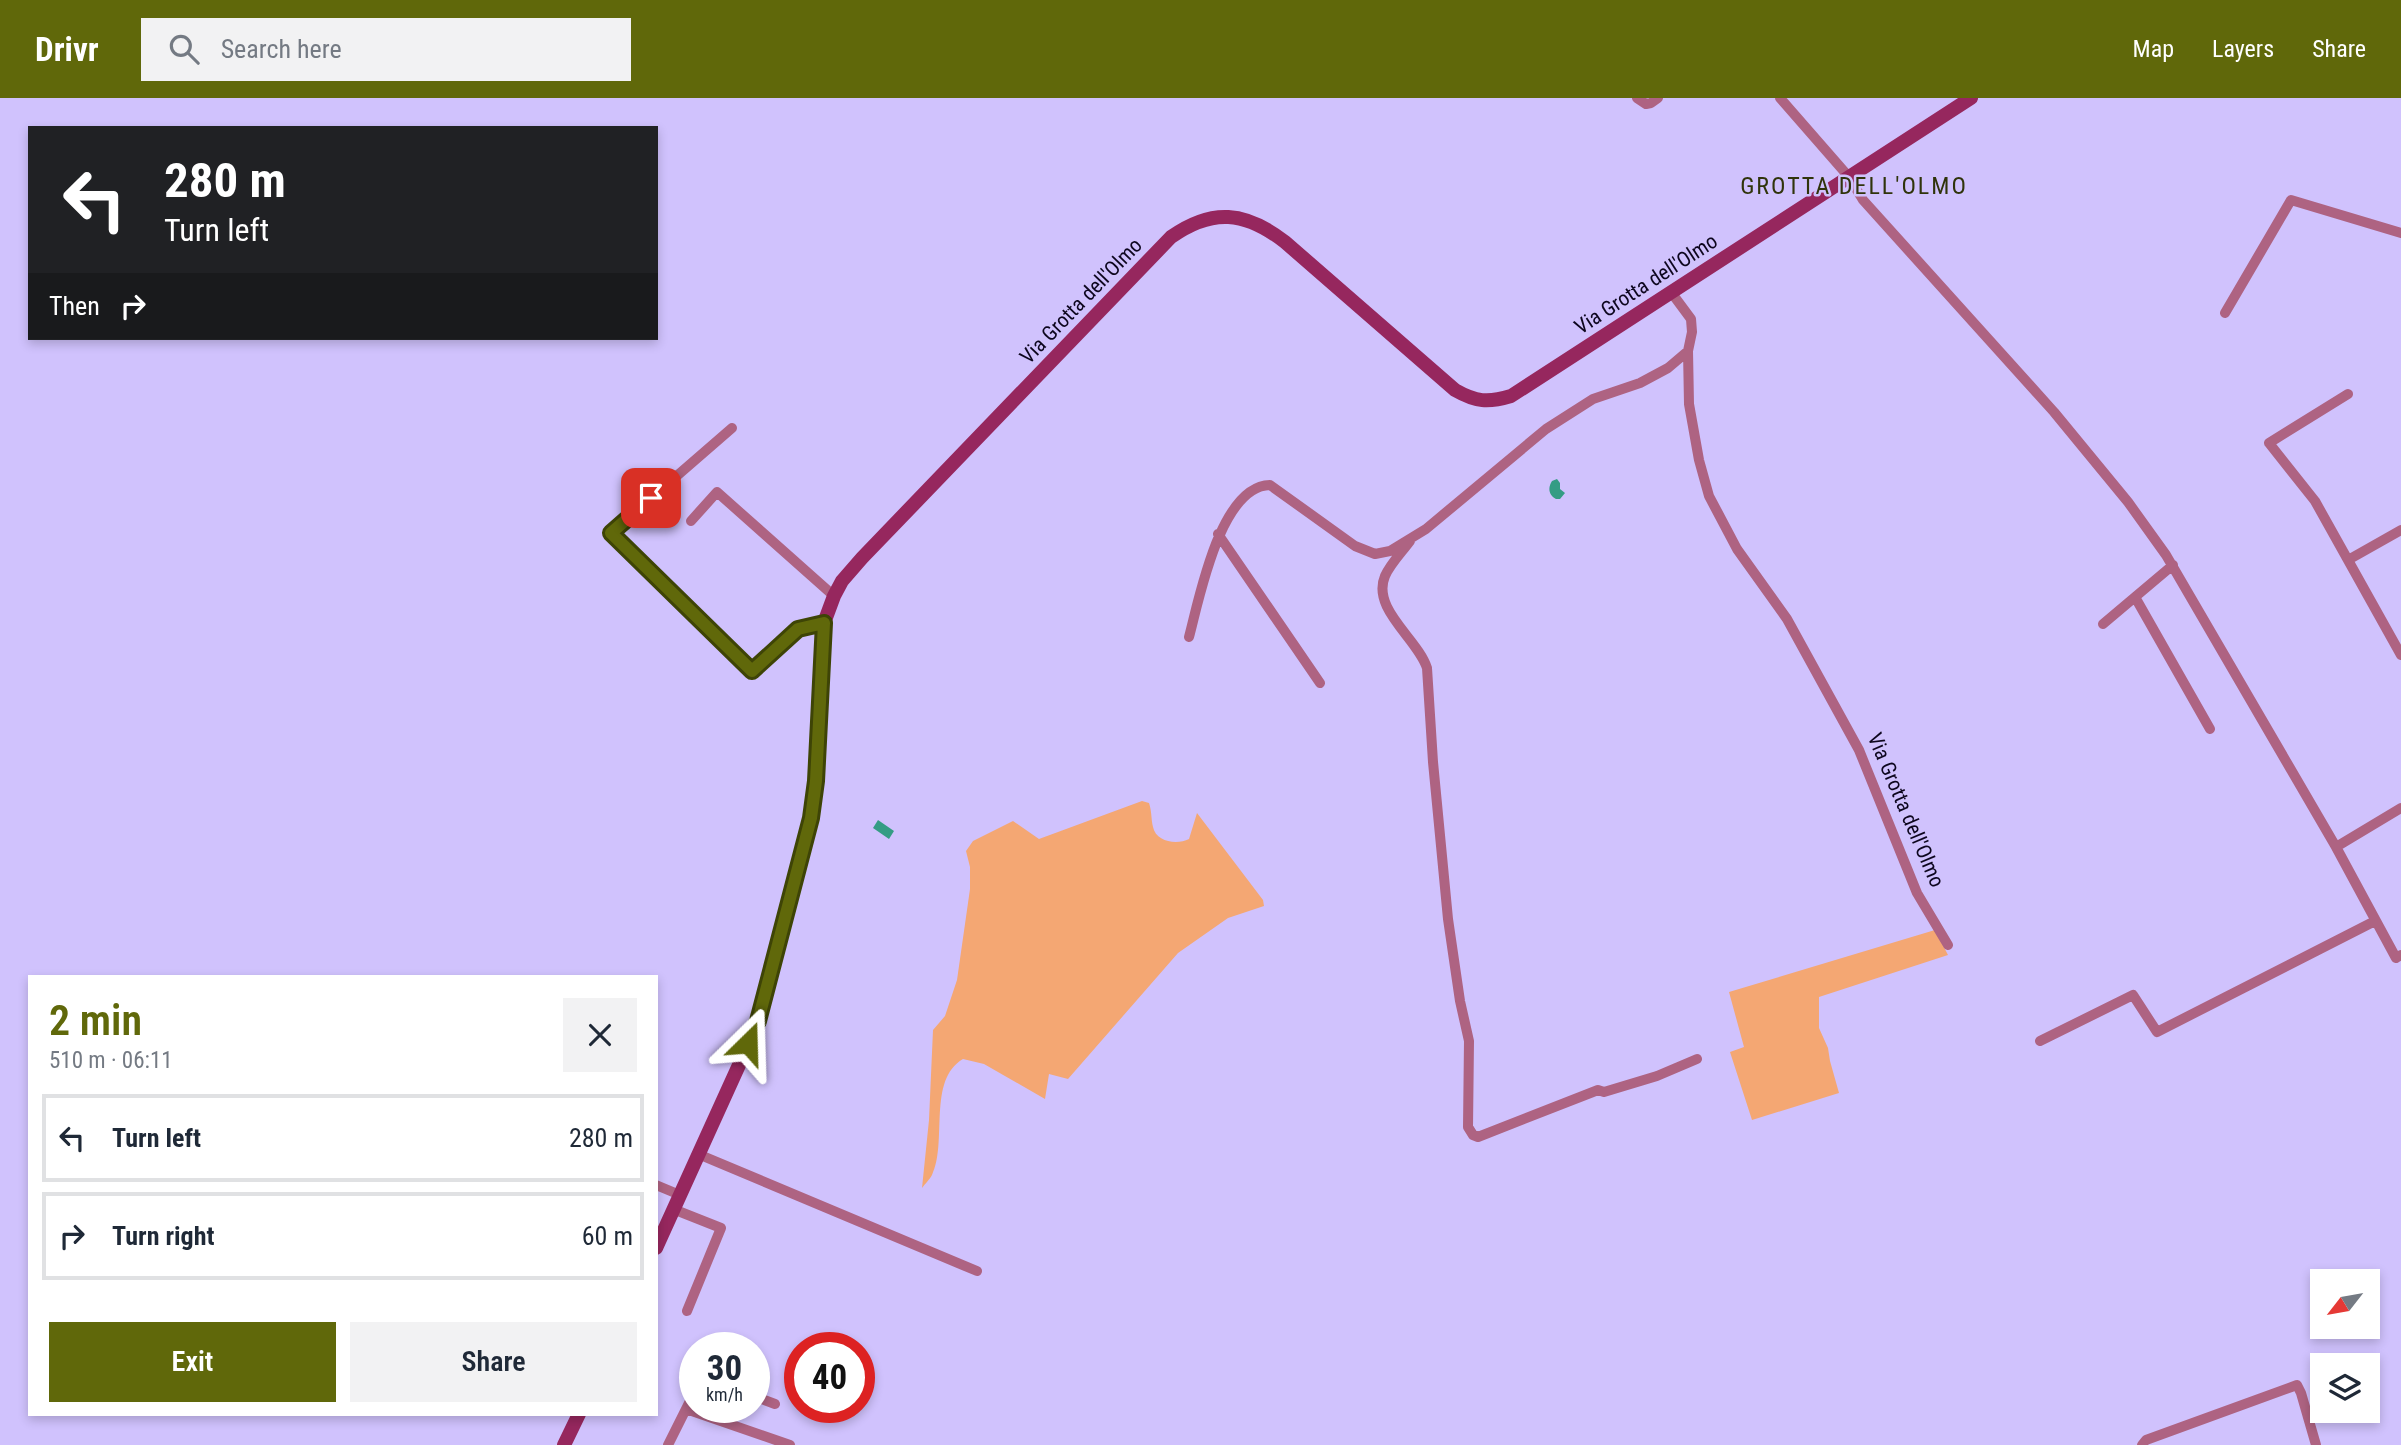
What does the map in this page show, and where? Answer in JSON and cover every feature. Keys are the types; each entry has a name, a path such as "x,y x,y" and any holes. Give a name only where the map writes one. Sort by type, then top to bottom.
{"street":[{"path":"1637,98 1646,104 1658,98"},
{"path":"1780,98 1849,177 1863,200 2054,412 2128,502 2173,565 2336,847 2396,958 2401,955"},
{"name":"Via Grotta dell'Olmo","path":"658,1243 758,1021 811,818 816,781 824,623 834,596 862,558 1171,237 1189,225 1217,217 1245,219 1269,230 1455,390 1471,400 1498,400 1511,396 1971,98"},
{"path":"2225,313 2291,200 2401,233"},
{"name":"Via Grotta dell'Olmo","path":"1671,292 1691,319 1692,332 1688,351 1689,404 1699,460 1709,496 1737,550 1787,619 1859,750 1917,893 1948,945"},
{"path":"1189,637 1218,534 1240,502 1250,493 1264,485 1270,485 1355,546 1375,555 1390,551 1410,541 1546,429 1593,400 1640,383 1668,368 1688,351"},
{"path":"2348,394 2269,443 2315,501 2401,655"},
{"path":"732,428 611,533 752,671 798,629 824,623"},
{"path":"691,521 717,492 834,596"},
{"path":"2348,560 2401,530"},
{"path":"1218,534 1320,683"},
{"path":"1410,541 1385,574 1383,593 1393,619 1423,658 1427,668 1448,919 1469,1041 1468,1127 1473,1135 1478,1137 1598,1090 1605,1092 1657,1076 1697,1059"},
{"path":"2103,624 2173,565"},
{"path":"2135,597 2210,729"},
{"path":"2336,847 2401,808"},
{"path":"2040,1041 2133,995 2157,1032 2375,921"},
{"path":"698,1154 977,1271"},
{"path":"658,1186 680,1195"},
{"path":"673,1209 721,1228 687,1311"},
{"path":"2142,1445 2146,1440 2213,1414 2297,1385 2316,1445"},
{"path":"770,1402 775,1404"},
{"path":"564,1445 578,1416"},
{"path":"671,1444 680,1423"},
{"path":"726,1423 790,1445"}],"shaded area":[{"path":"1557,479 1560,489 1565,493 1560,499 1553,497 1550,491 1552,481"},
{"path":"1142,801 1149,803 1155,832 1168,841 1189,839 1197,813 1263,900 1264,906 1228,918 1178,953 1068,1079 1049,1074 1045,1099 984,1064 963,1059 952,1069 945,1081 936,1161 932,1175 922,1188 929,1120 933,1030 945,1016 957,980 970,889 970,867 966,851 973,841 1013,821 1039,839"},
{"path":"878,820 894,831 889,839 873,828"},
{"path":"1935,930 1948,955 1819,997 1819,1028 1828,1048 1839,1093 1752,1120 1730,1052 1744,1047 1729,992"}],"district":[{"name":"GROTTA DELL'OLMO","path":"1854,186"}],"route":[{"path":"651,498 611,533 752,671 798,629 824,623 816,781 811,818 758,1021 748,1043"}]}
